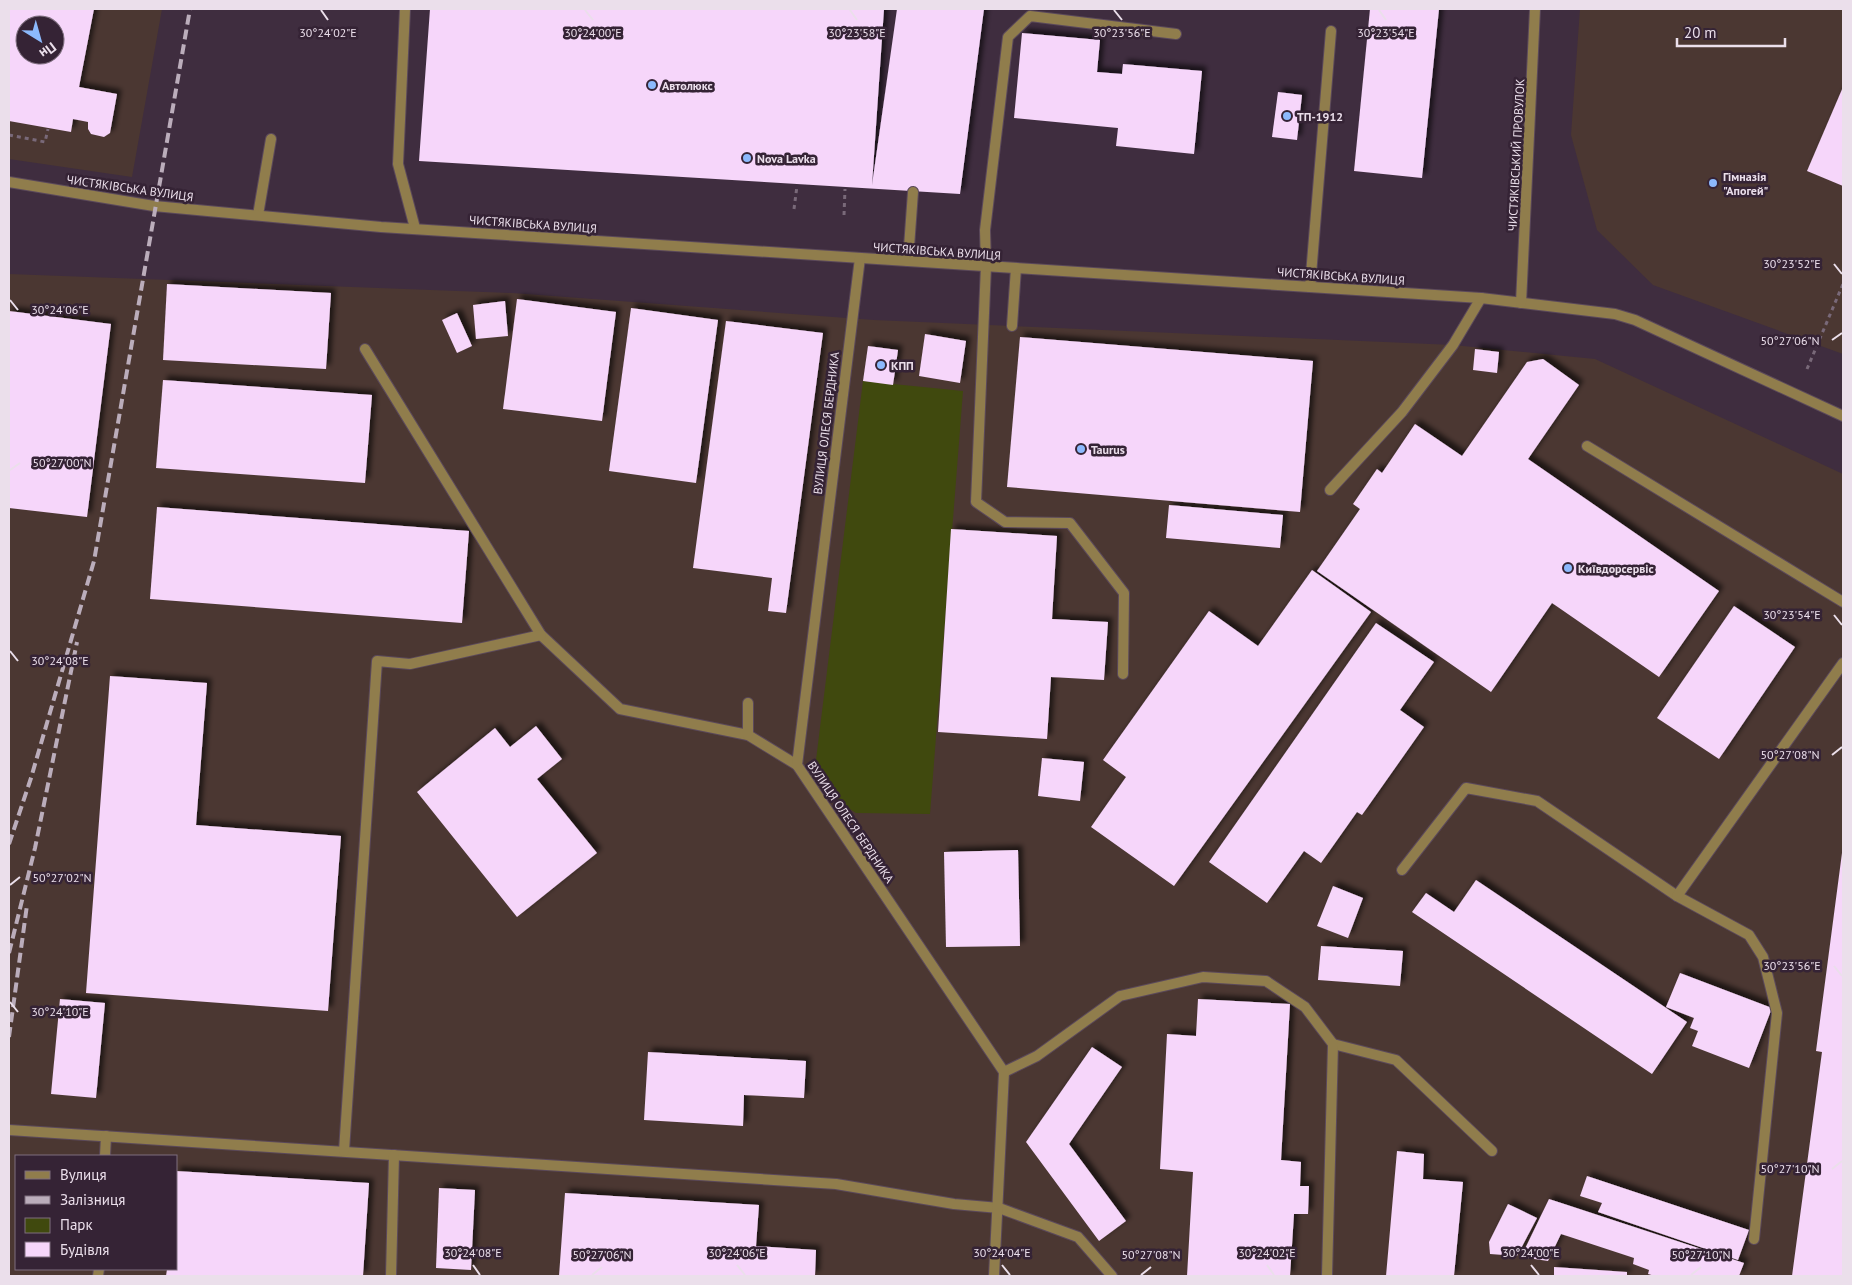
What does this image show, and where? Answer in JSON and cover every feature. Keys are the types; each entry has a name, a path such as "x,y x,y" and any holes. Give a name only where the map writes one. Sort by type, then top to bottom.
{"street":[{"path":"405,9 398,164 415,228"},
{"name":"ЧИСТЯКІВСЬКИЙ ПРОВУЛОК","path":"1521,303 1535,9"},
{"path":"1123,674 1124,593 1070,523 1005,522 976,502 986,266 985,230 1008,37 1030,16 1176,34"},
{"path":"1310,287 1331,31"},
{"path":"258,215 271,139"},
{"name":"ЧИСТЯКІВСЬКА ВУЛИЦЯ","path":"9,182 154,206 415,228 1482,298 1614,314 1635,320 1843,416"},
{"path":"908,261 913,192"},
{"name":"ВУЛИЦЯ ОЛЕСЯ БЕРДНИКА","path":"860,258 797,766 1004,1072"},
{"path":"1012,326 1016,268"},
{"path":"1330,490 1402,412 1453,345 1482,298"},
{"path":"365,349 541,635 620,709 748,735 797,766"},
{"path":"1587,446 1843,602"},
{"path":"344,1152 377,661 410,664 541,635"},
{"path":"1677,896 1843,663"},
{"path":"748,703 748,735"},
{"path":"1402,870 1466,788 1537,801 1677,896 1749,935 1763,957 1778,1013 1754,1239"},
{"path":"994,1276 999,1208 1004,1072 1036,1056 1120,996 1203,977 1266,981 1305,1007 1333,1044 1327,1276"},
{"path":"1333,1044 1396,1060 1492,1152"},
{"path":"9,1130 836,1184 954,1204 999,1208 1078,1237 1112,1276"},
{"path":"105,1155 106,1136"},
{"path":"391,1276 394,1154"}],"path":[{"path":"9,135 46,142 48,128"},
{"path":"794,210 797,186"},
{"path":"844,215 845,189"},
{"path":"1808,369 1843,284"}],"shaded area":[{"path":"9,9 162,9 132,177 9,159"},
{"name":"Гімназія \"Апогей\"","path":"1580,9 1843,9 1843,354 1653,285 1597,230 1571,135"},
{"path":"9,274 512,293 874,320 1453,345 1595,359 1843,474 1843,1276 9,1276"}],"green space":[{"path":"863,381 963,391 930,814 856,813 831,797 815,768"}],"building":[{"path":"9,9 94,9 79,87 117,94 110,133 104,137 91,134 88,129 88,122 73,119 71,132 9,121"},
{"name":"Автолюкс","path":"430,9 884,9 872,185 897,9 984,9 960,194 419,161"},
{"path":"1370,9 1439,9 1422,178 1354,171"},
{"path":"1022,33 1100,40 1097,72 1122,74 1123,64 1202,71 1194,154 1116,146 1118,128 1014,118"},
{"path":"1843,87 1843,186 1807,171"},
{"name":"ТП-1912","path":"1278,92 1302,95 1297,140 1272,137"},
{"path":"167,284 331,293 326,369 163,360"},
{"path":"517,299 616,312 602,421 503,409"},
{"path":"505,301 508,336 476,339 473,305"},
{"path":"631,308 718,320 696,483 609,471"},
{"path":"9,311 111,324 87,517 9,508"},
{"path":"457,313 472,346 457,353 442,320"},
{"path":"726,321 823,333 786,613 768,611 772,578 693,568"},
{"path":"925,334 966,341 960,383 919,376"},
{"path":"1020,337 1313,361 1300,512 1007,487"},
{"name":"КПП","path":"868,346 898,350 893,385 863,381"},
{"path":"1475,349 1499,352 1497,373 1473,370"},
{"path":"1543,359 1579,385 1528,459 1719,591 1659,677 1552,603 1491,692 1317,571 1360,509 1353,504 1377,469 1382,473 1415,424 1462,456 1527,362"},
{"path":"163,380 372,395 365,483 156,468"},
{"path":"1169,505 1283,515 1280,548 1166,538"},
{"path":"157,507 469,531 462,623 150,599"},
{"path":"951,529 1057,536 1052,619 1108,622 1104,680 1051,677 1047,739 938,732"},
{"path":"1312,570 1371,612 1174,886 1091,827 1126,777 1103,760 1209,611 1258,646"},
{"path":"1734,606 1795,647 1719,759 1657,718"},
{"path":"1376,623 1434,662 1400,710 1424,727 1362,815 1357,812 1321,863 1304,851 1267,903 1209,862"},
{"path":"110,676 207,683 196,825 341,836 328,1011 86,993"},
{"path":"536,726 562,759 537,779 597,853 517,917 417,792 495,728 510,747"},
{"path":"1042,758 1084,762 1080,801 1038,796"},
{"path":"1018,850 1020,946 946,947 944,852"},
{"path":"1842,853 1843,1276 1792,1276 1822,1052 1816,1051"},
{"path":"1476,880 1687,1022 1652,1074 1412,912 1426,893 1454,912"},
{"path":"1333,886 1363,898 1348,938 1317,926"},
{"path":"1321,946 1403,951 1400,986 1318,980"},
{"path":"1680,973 1772,1008 1749,1068 1692,1046 1698,1031 1690,1028 1694,1018 1666,1007"},
{"path":"60,999 105,1003 96,1098 51,1094"},
{"path":"1198,999 1290,1004 1281,1160 1301,1162 1300,1186 1309,1186 1308,1214 1294,1214 1290,1276 1187,1276 1193,1172 1160,1169 1167,1034 1196,1036"},
{"path":"1092,1047 1122,1067 1069,1144 1126,1221 1099,1241 1026,1142"},
{"path":"648,1052 806,1061 804,1098 744,1095 743,1126 644,1120"},
{"path":"1397,1151 1424,1154 1423,1179 1463,1182 1454,1276 1386,1276"},
{"path":"178,1171 369,1183 363,1276 166,1276 167,1270 178,1270"},
{"path":"1587,1176 1749,1230 1738,1260 1598,1212 1602,1203 1580,1196"},
{"path":"439,1188 475,1190 471,1270 436,1268"},
{"path":"565,1193 759,1205 756,1246 816,1250 815,1276 559,1276"},
{"path":"1549,1199 1744,1263 1739,1276 1655,1276 1648,1274 1649,1270 1633,1264 1634,1258 1561,1234 1548,1261 1521,1257"},
{"path":"1508,1204 1537,1218 1517,1256 1490,1254 1489,1242"},
{"path":"1554,1267 1627,1272 1627,1276 1554,1276"}],"railway":[{"path":"9,844 31,778 94,561 190,9"},
{"path":"9,953 35,848 77,642"},
{"path":"9,1037 27,905"}],"place":[{"name":"Автолюкс","path":"652,85"},
{"name":"ТП-1912","path":"1287,116"},
{"name":"Nova Lavka","path":"747,158"},
{"name":"Гімназія \"Апогей\"","path":"1713,183"},
{"name":"КПП","path":"881,365"},
{"name":"Taurus","path":"1081,449"},
{"name":"Київдорсервіс","path":"1568,568"}]}
